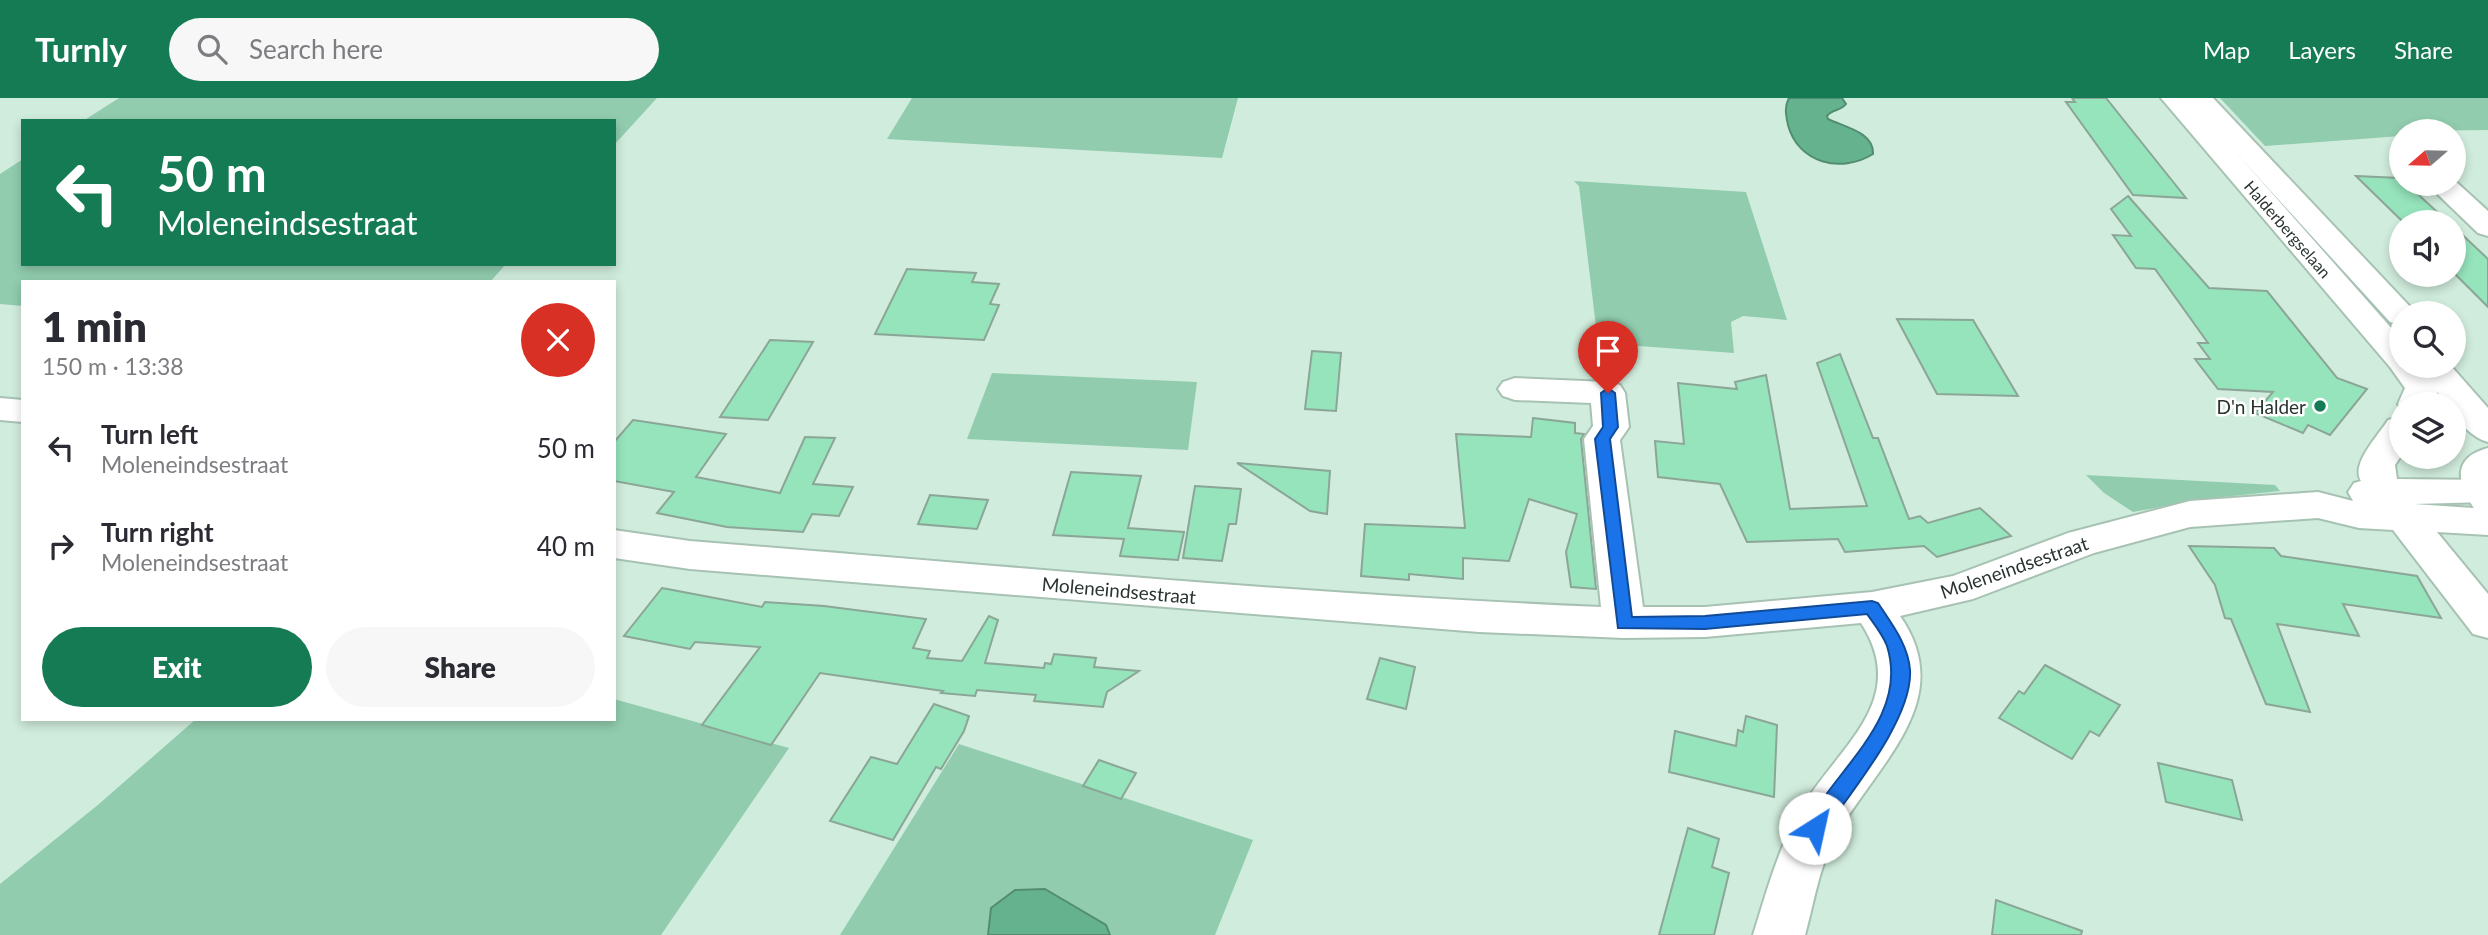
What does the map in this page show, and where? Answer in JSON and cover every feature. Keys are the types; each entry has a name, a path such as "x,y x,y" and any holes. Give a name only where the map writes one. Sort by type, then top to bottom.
{"street":[{"name":"Halderbergselaan","path":"2174,98 2389,346"},
{"name":"Halderbergselaan","path":"2199,98 2389,302"},
{"path":"2454,196 2488,227"},
{"path":"2466,372 2488,393"},
{"path":"2443,378 2488,431"},
{"path":"1515,389 1608,393 1611,427 1602,439 1624,623"},
{"path":"0,408 21,411"},
{"path":"2389,446 2377,465 2375,476 2488,623"},
{"name":"Moleneindsestraat","path":"616,544 690,555 1479,617 1624,623 1705,622 1872,607 1959,589 2082,543 2190,514 2318,505 2359,514 2395,504 2486,493"},
{"path":"1779,935 1815,828 1872,747 1898,701 1901,669 1895,643 1872,607"}],"shaded area":[{"path":"119,98 657,98 616,143 616,119 86,119"},
{"path":"912,98 1238,98 1222,158 887,139"},
{"path":"1789,98 1842,98 1846,104 1829,114 1828,119 1863,135 1869,140 1873,154 1861,160 1835,164 1811,156 1793,138 1788,125 1786,108"},
{"path":"2220,98 2488,98 2488,130 2466,130 2466,119 2389,119 2389,137 2265,146"},
{"path":"21,160 21,266 504,266 492,280 21,280 21,306 0,304 0,174"},
{"path":"1574,181 1746,192 1787,320 1743,316 1731,322 1734,353 1598,343 1579,186"},
{"path":"992,373 1197,382 1188,450 967,439"},
{"path":"2086,475 2275,485 2280,491 2204,499 2133,512 2104,493"},
{"path":"616,700 789,748 661,935 0,935 0,884 99,804 194,721 616,721"},
{"path":"959,744 1253,840 1215,935 1110,935 1106,925 1015,890 992,908 988,935 840,935"},
{"path":"1045,889 1106,925 1110,935 988,935 991,908 1015,890"}],"building":[{"path":"2072,98 2106,98 2186,198 2133,195 2066,102 2075,102"},
{"path":"2356,176 2389,178 2389,196 2420,196 2435,210 2391,210"},
{"path":"2128,196 2209,288 2267,291 2337,378 2367,389 2330,435 2308,425 2303,433 2255,413 2273,392 2218,389 2195,359 2210,359 2198,343 2208,343 2155,269 2136,268 2113,235 2131,236 2111,209"},
{"path":"2466,238 2488,259 2488,307 2466,285"},
{"path":"907,269 976,273 972,282 999,284 990,304 999,305 984,340 875,334"},
{"path":"1897,319 1973,320 2018,396 1937,394"},
{"path":"770,340 813,342 768,420 720,417"},
{"path":"1312,351 1341,353 1336,411 1305,409"},
{"path":"1840,354 1873,438 1878,438 1909,519 1920,516 1928,523 1980,508 2011,536 1937,557 1924,546 1845,552 1838,539 1747,542 1720,484 1658,477 1655,441 1684,444 1678,383 1737,389 1735,382 1766,375 1790,509 1867,506 1817,363"},
{"path":"1533,418 1575,423 1575,433 1584,434 1581,439 1596,589 1571,587 1566,552 1577,514 1529,499 1509,561 1463,558 1463,579 1409,574 1409,580 1361,576 1365,524 1465,528 1456,434 1531,437"},
{"path":"633,420 726,434 696,477 780,493 805,437 835,438 813,484 853,487 839,516 812,514 803,532 727,527 657,513 674,492 616,481 616,440"},
{"path":"1237,463 1330,471 1327,514 1310,511"},
{"path":"1071,472 1141,476 1128,528 1184,532 1178,560 1120,556 1124,539 1053,535"},
{"path":"1195,486 1241,489 1236,524 1229,524 1222,561 1183,558"},
{"path":"930,495 988,500 977,529 918,524"},
{"path":"2189,546 2274,548 2281,556 2417,576 2441,618 2343,604 2359,636 2277,624 2310,712 2266,704 2231,619 2225,618 2215,585"},
{"path":"662,588 762,607 765,602 824,606 926,619 913,648 930,651 927,658 962,661 989,616 998,620 985,663 1044,668 1045,663 1051,664 1054,654 1096,658 1094,667 1139,671 1107,692 1103,707 1034,701 1036,695 977,690 975,696 941,693 943,691 820,673 771,745 702,725 760,647 695,642 690,649 624,636"},
{"path":"1380,658 1415,667 1406,709 1367,699"},
{"path":"2045,665 2120,705 2099,736 2090,731 2072,759 1999,718 2019,691 2024,694"},
{"path":"934,704 969,716 964,731 941,769 936,767 893,840 830,821 871,757 897,764"},
{"path":"1746,716 1777,725 1774,797 1669,772 1675,731 1736,746 1738,730 1743,732"},
{"path":"1099,760 1136,773 1121,799 1083,786"},
{"path":"2158,763 2232,780 2242,820 2166,802"},
{"path":"1688,828 1719,839 1712,867 1729,873 1714,935 1659,935"},
{"path":"1996,900 2082,931 2081,935 1992,935"}],"place":[{"name":"D'n Halder","path":"2320,406"}],"route":[{"path":"1608,393 1611,427 1602,439 1624,623 1705,622 1872,607 1895,643 1901,669 1898,701 1872,747 1815,828"}]}
